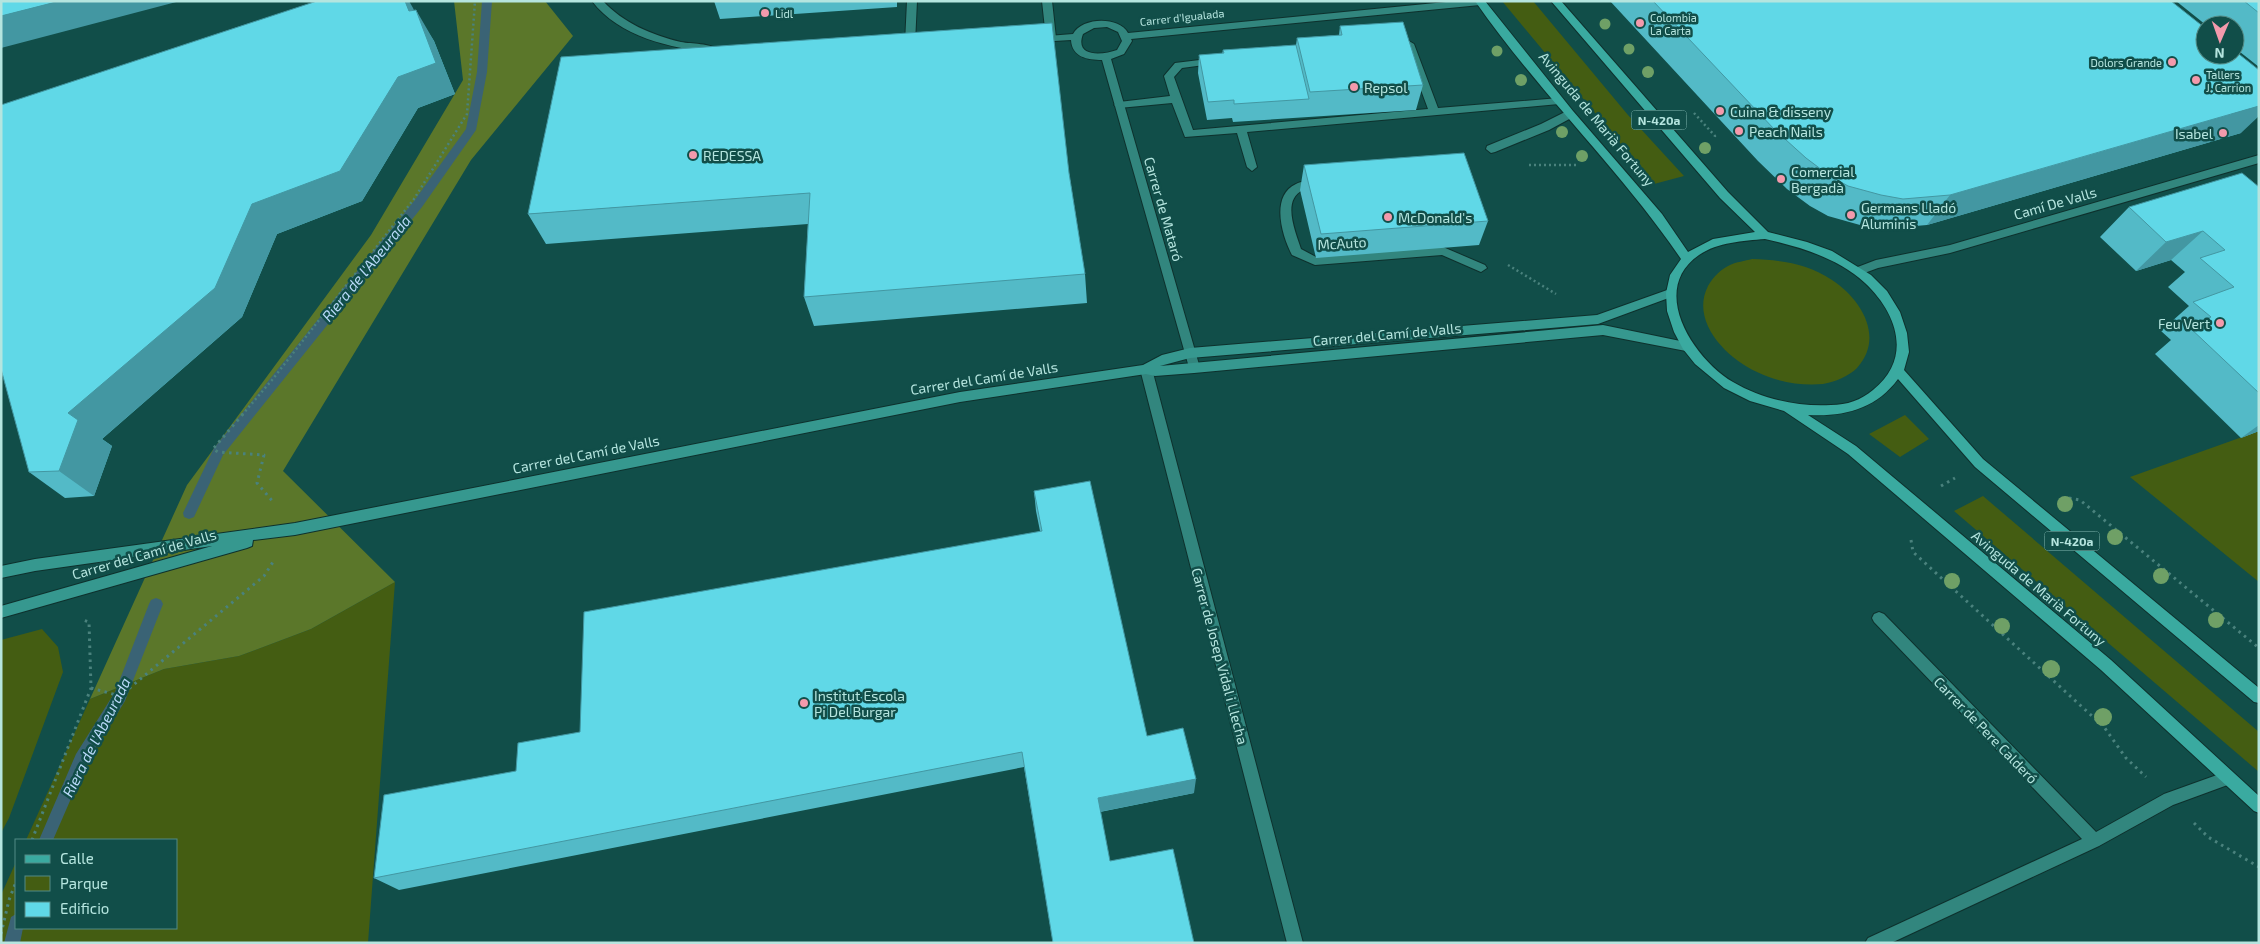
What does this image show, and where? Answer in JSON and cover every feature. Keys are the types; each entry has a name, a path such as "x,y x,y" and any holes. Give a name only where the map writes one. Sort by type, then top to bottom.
{"main road":[{"name":"N-420a","path":"1556,1 1724,195 1766,235"},
{"name":"Avinguda de Marià Fortuny","path":"1480,2 1569,114 1658,217 1687,259"},
{"path":"1766,235 1794,240 1817,249 1859,272 1889,302 1899,321 1904,347 1899,372 1883,391 1863,403 1840,410 1813,411 1787,408 1728,384 1703,365 1686,346 1673,316 1670,293 1675,278 1687,259 1702,249 1732,238 1766,235"},
{"name":"Carrer del Camí de Valls","path":"1,572 35,565 295,529 960,397 1146,369 1156,371 1194,368 1600,325 1670,293"},
{"path":"1146,369 1154,362 1167,357 1190,353 1600,325"},
{"name":"Carrer del Camí de Valls","path":"1600,325 1686,346"},
{"name":"N-420a","path":"1899,372 1979,463 2259,697"},
{"name":"Avinguda de Marià Fortuny","path":"1787,408 1852,450 2106,665 2259,806"},
{"name":"Carrer del Camí de Valls","path":"1,612 295,529"}],"street":[{"path":"597,1 605,12 651,37 711,50 721,50"},
{"path":"910,43 912,1"},
{"path":"1048,1 1050,38"},
{"name":"Carrer d'Igualada","path":"1126,36 1480,2"},
{"path":"1100,24 1116,27 1126,36 1125,47 1121,52 1106,58 1089,56 1077,48 1076,38 1084,28 1100,24"},
{"path":"1032,39 1076,38"},
{"path":"1399,44 1408,43 1434,112"},
{"name":"Carrer de Mataró","path":"1106,58 1194,368"},
{"path":"1227,60 1179,65 1169,76 1189,134 1559,101"},
{"path":"1119,105 1176,99"},
{"path":"1491,149 1569,114"},
{"path":"1241,130 1252,167"},
{"name":"Camí De Valls","path":"1859,272 1876,264 1950,249 2259,159"},
{"name":"McAuto","path":"1326,182 1298,187 1287,200 1286,218 1296,252 1307,259 1315,261 1444,251 1481,268"},
{"name":"Carrer de Josep Vidal i Llecha","path":"1146,369 1294,943"},
{"name":"Carrer de Pere Calderó","path":"1879,618 2094,841"},
{"path":"1873,943 2094,841 2168,799 2228,778"}],"path":[{"path":"213,449 272,380 414,199 467,114 475,1"},
{"path":"1520,165 1611,164"},
{"path":"1507,264 1600,325"},
{"path":"1913,503 1979,463"},
{"path":"2066,498 2080,500 2259,648"},
{"path":"1910,534 1913,552 2104,727 2126,758"},
{"path":"32,839 91,688 89,622 79,619"},
{"path":"2208,837 2259,867"},
{"path":"1,934 15,885"}],"green space":[{"path":"454,1 545,1 573,36 471,160 283,471 395,582 311,629 239,656 164,669 90,699 187,485 371,235 463,80"},
{"path":"1502,1 1533,1 1628,115 1684,176 1654,184"},
{"path":"1752,259 1773,260 1803,266 1823,274 1852,297 1866,320 1869,332 1869,344 1865,356 1854,371 1837,380 1823,384 1789,382 1773,378 1745,366 1723,348 1707,325 1704,299 1708,286 1720,271 1732,264"},
{"path":"1905,415 1929,439 1900,457 1869,434"},
{"path":"2259,431 2259,582 2130,477"},
{"path":"1983,496 2259,732 2259,772 1954,511"},
{"path":"395,582 368,943 1,943 1,895 15,864 15,929 178,929 178,839 26,839 90,699 164,669 239,656 311,629"},
{"path":"42,629 58,647 63,672 9,818 1,833 1,640"}],"building":[{"path":"1,1 60,1 1,16"},
{"path":"317,1 405,1 409,11 416,10 436,63 398,77 340,171 252,204 215,288 68,413 78,420 59,471 29,472 1,369 1,105"},
{"path":"1653,1 2171,1 2195,20 2195,65 2245,65 2245,59 2259,70 2259,106 1950,195 1903,199 1848,186 1830,176 1806,158 1775,130"},
{"path":"2244,1 2259,1 2259,13"},
{"path":"1403,22 1423,85 1310,92 1297,38 1342,35 1340,26"},
{"path":"1052,23 1069,173 1085,274 804,297 810,193 528,214 561,57"},
{"path":"1296,45 1309,99 1234,104 1234,100 1208,102 1199,55 1224,53 1223,50"},
{"path":"1464,153 1488,221 1321,234 1304,165"},
{"path":"2242,173 2259,187 2259,393 2188,326 2211,317 2193,302 2234,287 2200,258 2225,250 2203,231 2166,242 2129,207"},
{"path":"1090,481 1147,736 1183,728 1196,779 1098,798 1110,861 1173,849 1194,943 1053,943 1022,752 374,878 384,795 516,771 518,743 580,732 584,612 1042,531 1034,491"}],"waterway":[{"name":"Riera de l'Abeurada","path":"189,513 218,452 418,204 471,130 482,72 487,1"},
{"name":"Riera de l'Abeurada","path":"46,839 81,759 120,696 156,604"},
{"name":"Riera de l'Abeurada","path":"12,943 15,927"}],"place":[{"name":"Lidl","path":"765,13"},
{"name":"Colombia La Carta","path":"1640,23"},
{"name":"Dolors Grande","path":"2172,62"},
{"name":"Tallers J. Carrion","path":"2196,80"},
{"name":"Repsol","path":"1354,87"},
{"name":"Cuina & disseny","path":"1720,111"},
{"name":"Peach Nails","path":"1739,131"},
{"name":"Isabel","path":"2223,133"},
{"name":"REDESSA","path":"693,155"},
{"name":"Comercial Bergadà","path":"1781,179"},
{"name":"Germans Lladó Aluminis","path":"1851,215"},
{"name":"McDonald's","path":"1388,217"},
{"name":"Feu Vert","path":"2220,323"},
{"name":"Institut Escola Pi Del Burgar","path":"804,703"}]}
